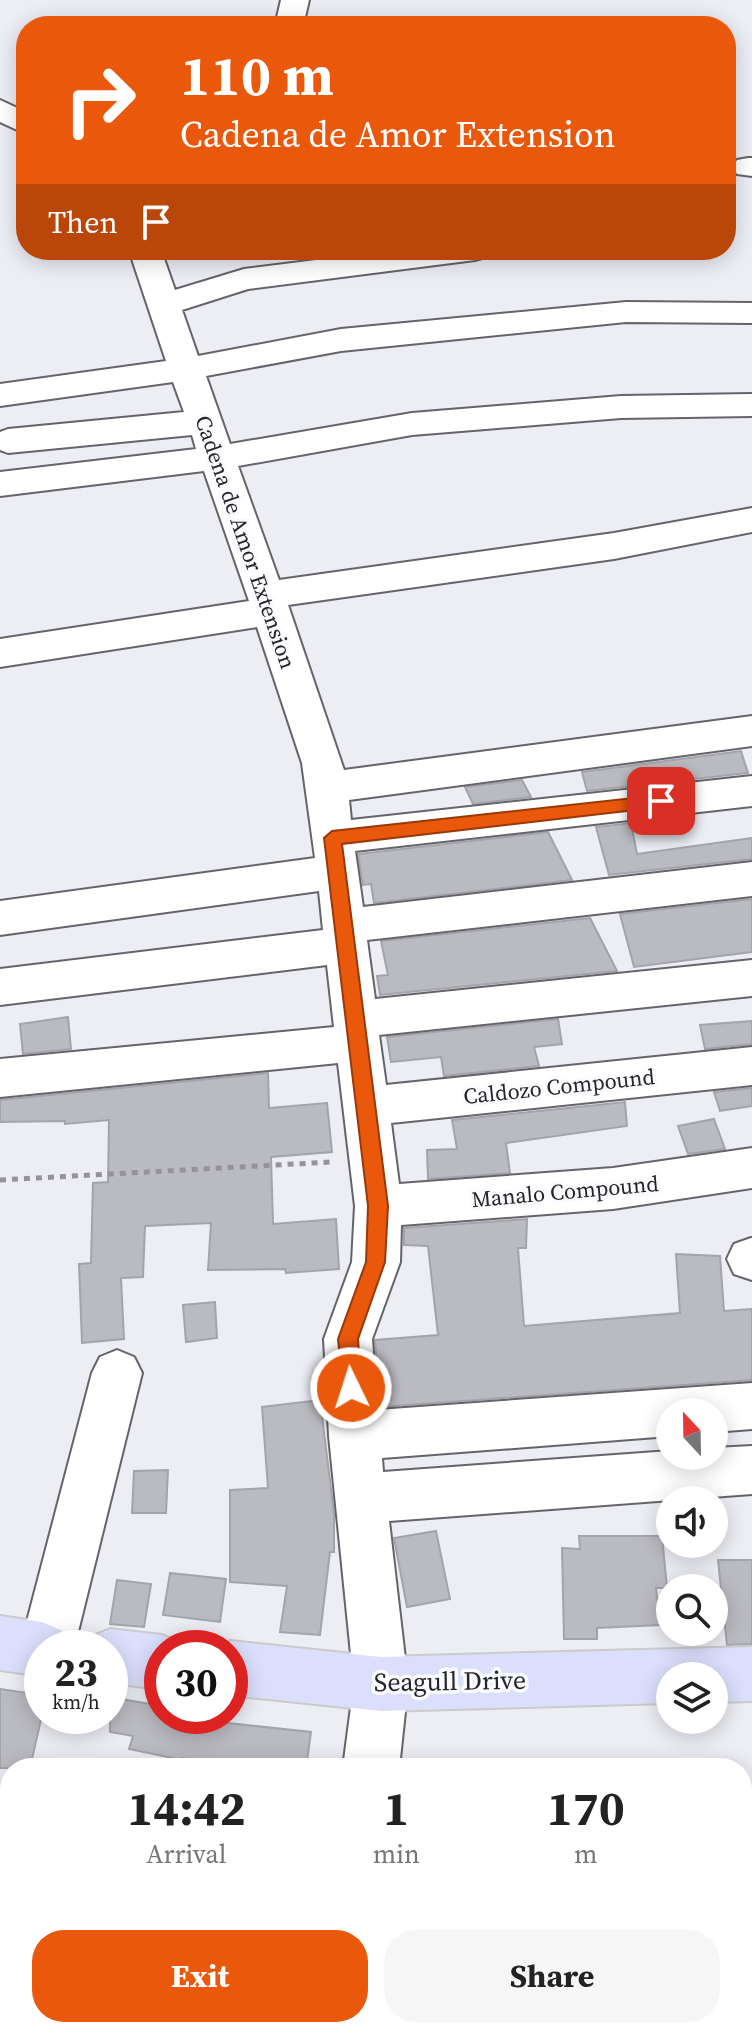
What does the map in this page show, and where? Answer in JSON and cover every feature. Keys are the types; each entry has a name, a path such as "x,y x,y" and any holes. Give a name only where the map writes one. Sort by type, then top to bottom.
{"main road":[{"path":"0,1643 24,1646"},
{"name":"Seagull Drive","path":"248,1670 381,1684 656,1676"},
{"name":"Seagull Drive","path":"728,1675 752,1674"}],"street":[{"name":"Cadena de Amor Extension","path":"148,260 269,603 322,763 327,788 376,1183 376,1262 348,1339 354,1436 381,1684 372,1758"},
{"path":"163,305 244,279 395,260"},
{"path":"0,395 185,369 372,337 626,312 752,313"},
{"path":"0,484 216,458 412,424 621,407 752,405"},
{"path":"8,441 204,422"},
{"path":"0,653 752,520"},
{"path":"327,788 752,731"},
{"path":"0,918 334,855 752,791"},
{"path":"0,987 752,879"},
{"path":"0,1078 752,978"},
{"name":"Caldozo Compound","path":"366,1106 752,1066"},
{"name":"Manalo Compound","path":"376,1183 569,1193 752,1168"},
{"path":"49,1630 117,1373"},
{"path":"728,1408 752,1406"},
{"path":"354,1436 656,1413"},
{"path":"361,1498 752,1470"}],"path":[{"path":"0,1180 376,1183"}],"building":[{"path":"741,751 748,773 587,791 582,772"},
{"path":"522,780 531,797 473,804 465,787"},
{"path":"631,823 637,854 752,838 752,859 609,875 596,827"},
{"path":"548,832 572,880 374,903 371,884 363,885 358,854"},
{"path":"752,899 752,952 634,967 620,914"},
{"path":"590,918 617,971 380,995 377,976 388,975 381,941"},
{"path":"68,1017 71,1049 23,1054 20,1024"},
{"path":"558,1019 562,1044 534,1047 539,1066 444,1076 441,1057 391,1062 387,1037"},
{"path":"752,1021 752,1044 705,1049 700,1025"},
{"path":"268,1073 269,1108 327,1103 332,1152 271,1157 273,1224 336,1219 339,1269 286,1273 285,1269 208,1270 211,1223 145,1226 143,1277 121,1278 124,1339 82,1343 79,1264 91,1263 93,1183 108,1182 109,1120 65,1124 65,1121 0,1122 0,1100"},
{"path":"752,1088 752,1106 720,1111 714,1092"},
{"path":"625,1102 627,1126 506,1143 510,1173 428,1179 427,1150 457,1149 452,1120"},
{"path":"714,1119 725,1149 688,1154 678,1126"},
{"path":"527,1219 526,1248 518,1248 524,1326 680,1313 676,1254 720,1256 724,1311 752,1309 752,1380 380,1407 375,1340 438,1335 428,1246 404,1245 404,1228"},
{"path":"215,1302 217,1338 186,1342 183,1305"},
{"path":"320,1400 334,1513 334,1552 330,1552 320,1635 280,1632 287,1586 230,1582 230,1490 268,1488 262,1407"},
{"path":"168,1470 166,1513 132,1513 134,1471"},
{"path":"436,1531 450,1599 407,1607 394,1538"},
{"path":"579,1536 656,1536 656,1558 664,1558 666,1574 656,1574 656,1625 597,1628 597,1639 564,1639 562,1548 580,1549"},
{"path":"718,1560 752,1560 752,1644 728,1645 728,1574 719,1574"},
{"path":"170,1573 226,1579 220,1622 163,1615"},
{"path":"117,1580 151,1584 144,1627 110,1624"},
{"path":"0,1689 24,1692 24,1734 38,1734 32,1758 0,1758"},
{"path":"128,1700 144,1703 144,1734 248,1734 248,1725 311,1732 307,1758 172,1758 129,1749 133,1736 122,1734 128,1734"}],"route":[{"path":"351,1388 348,1339 376,1262 378,1206 332,838 661,801"}]}
